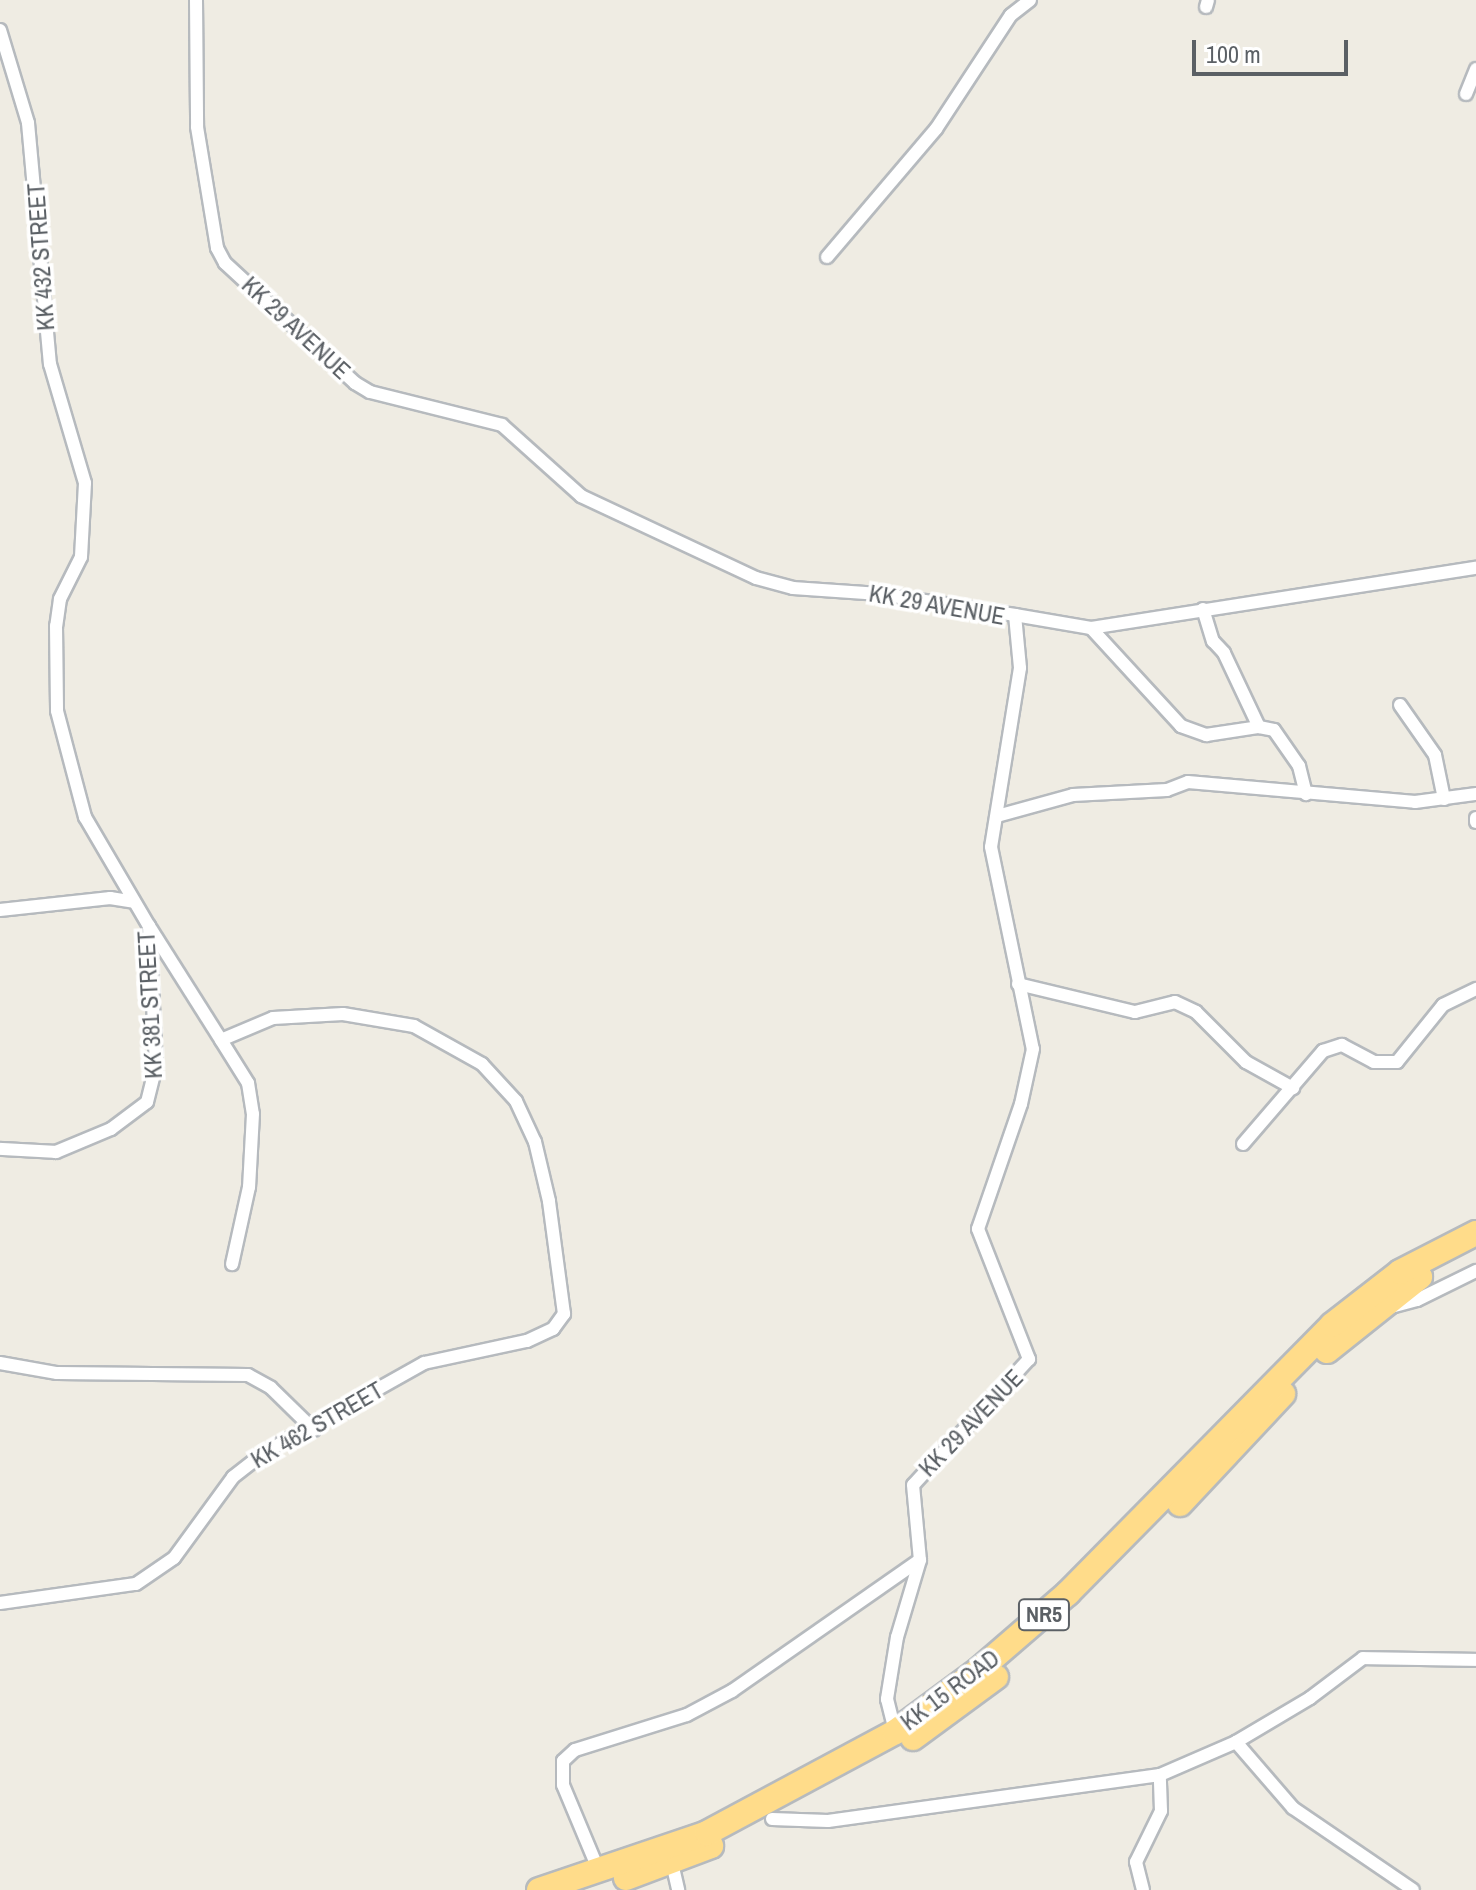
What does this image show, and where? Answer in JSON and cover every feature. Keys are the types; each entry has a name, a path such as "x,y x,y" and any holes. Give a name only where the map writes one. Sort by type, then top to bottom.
{"highway":[{"name":"KK 15 ROAD","path":"598,1882 707,1833 895,1732 980,1669 1068,1593 1332,1325 1400,1272 1476,1233"},
{"name":"KK 15 ROAD","path":"539,1890 598,1882 672,1863 772,1819 944,1717 1050,1631 1226,1458 1319,1358 1434,1269 1476,1248"}],"street":[{"name":"KK 29 AVENUE","path":"196,0 197,127 217,248 225,263 355,383 370,392 502,425 581,496 756,578 793,588 880,594 1015,615 1020,668 993,861 1018,984 1032,1032 1032,1058 978,1229 1029,1359 913,1485 920,1560 897,1637 887,1699 895,1732"},
{"path":"827,257 936,129 1011,15 1030,0"},
{"name":"KK 432 STREET","path":"0,30 28,123 50,364 85,483"},
{"path":"1466,94 1476,69"},
{"name":"KK 381 STREET","path":"0,1149 56,1152 111,1129 147,1102 156,1066 149,926 85,817 57,711 56,626 60,599 81,557 85,483"},
{"path":"1015,615 1091,628 1475,570"},
{"path":"1203,609 1213,641 1224,653 1259,727"},
{"path":"1091,628 1181,726 1206,735 1259,727 1274,730 1299,766 1306,794"},
{"path":"1400,705 1435,755 1444,799"},
{"path":"997,816 1073,795 1167,790 1188,782 1306,794 1444,799 1476,794"},
{"path":"0,910 110,898 134,902"},
{"path":"149,926 248,1083 253,1114 249,1187 232,1264"},
{"path":"1018,984 1135,1012 1175,1002 1196,1012 1246,1062 1293,1088"},
{"path":"1243,1144 1323,1051 1336,1044 1374,1062 1397,1062 1443,1005 1476,989"},
{"name":"KK 462 STREET","path":"0,1603 124,1587 148,1578 174,1558 243,1467 314,1430 424,1363 545,1334 560,1322 565,1303 535,1142 516,1101 482,1064 414,1026 343,1014 273,1018 221,1040"},
{"path":"1380,1308 1417,1300 1476,1271"},
{"path":"0,1363 57,1373 248,1375 271,1388 314,1430"},
{"path":"598,1882 563,1785 563,1761 575,1750 687,1715 732,1691 920,1560"},
{"path":"772,1819 828,1821 1160,1775 1236,1742 1310,1698 1363,1658 1476,1660"},
{"path":"1236,1742 1293,1808 1413,1890"},
{"path":"1143,1890 1136,1862 1161,1811 1160,1775"},
{"path":"672,1863 678,1890"}]}
